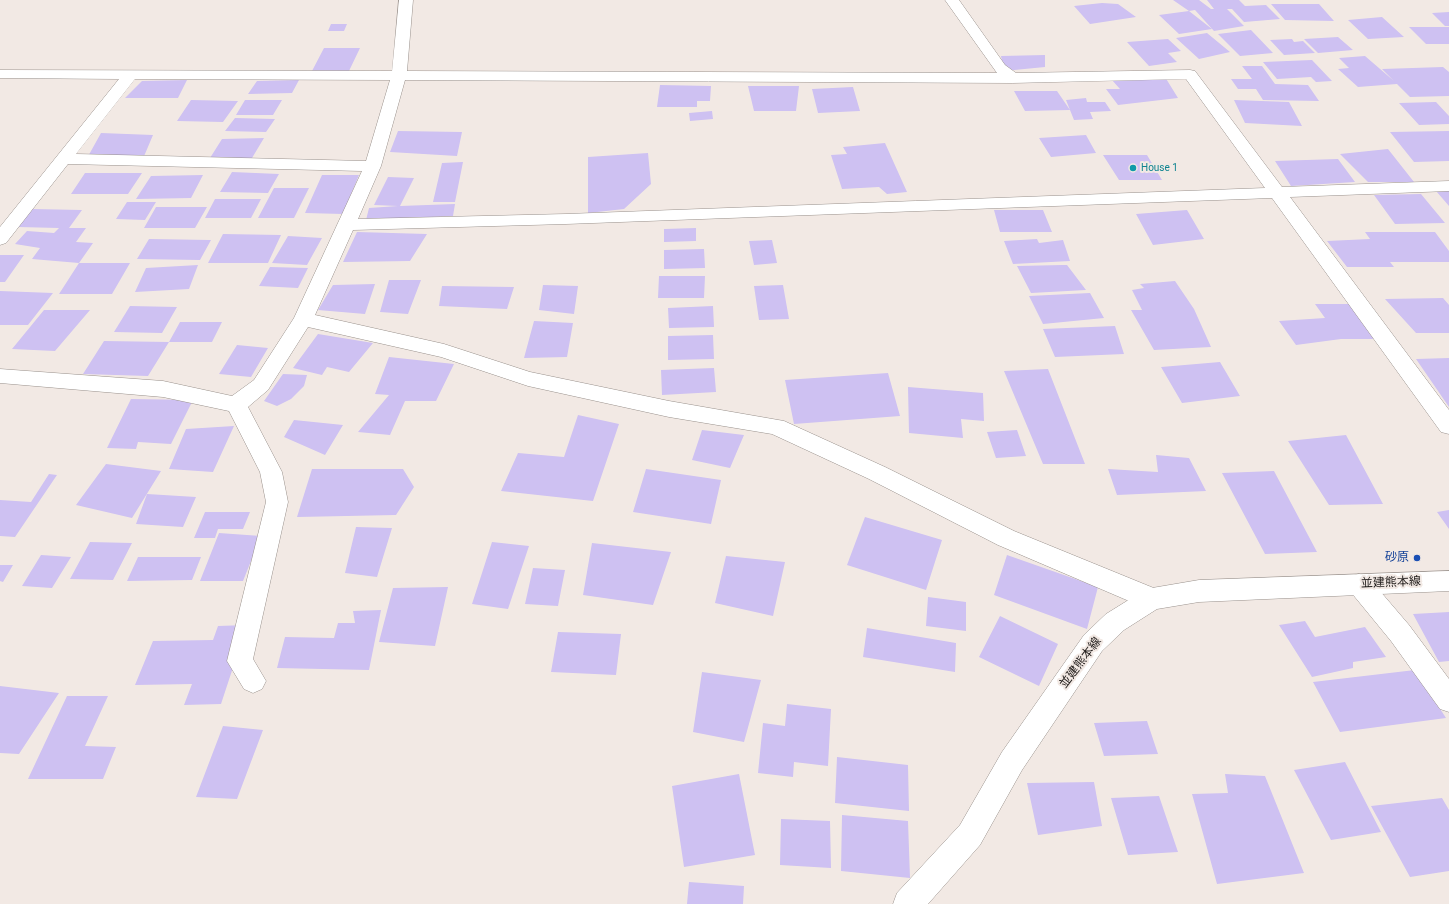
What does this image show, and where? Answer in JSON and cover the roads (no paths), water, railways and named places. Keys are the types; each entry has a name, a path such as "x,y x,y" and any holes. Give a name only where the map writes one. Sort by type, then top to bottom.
{"street":[{"path":"236,405 261,385 303,319 373,166 399,75 406,0"},
{"path":"952,0 1000,68 1012,78"},
{"path":"0,74 1012,78 1190,74 1449,426"},
{"path":"0,239 130,75"},
{"path":"63,159 373,166"},
{"path":"346,225 1449,186"},
{"path":"303,319 444,351 528,378 669,408 776,427 877,473 1006,538 1152,599"},
{"path":"0,376 163,389 236,405"},
{"path":"236,405 271,472 278,502 240,661 253,681"},
{"name":"並建熊本線","path":"908,904 970,835 1012,761 1093,643 1115,622 1152,599 1198,591 1449,581"},
{"path":"1358,584 1400,633 1449,700"}],"place":[{"name":"House 1","path":"1133,168"},
{"name":"砂原","path":"1417,558"}]}
